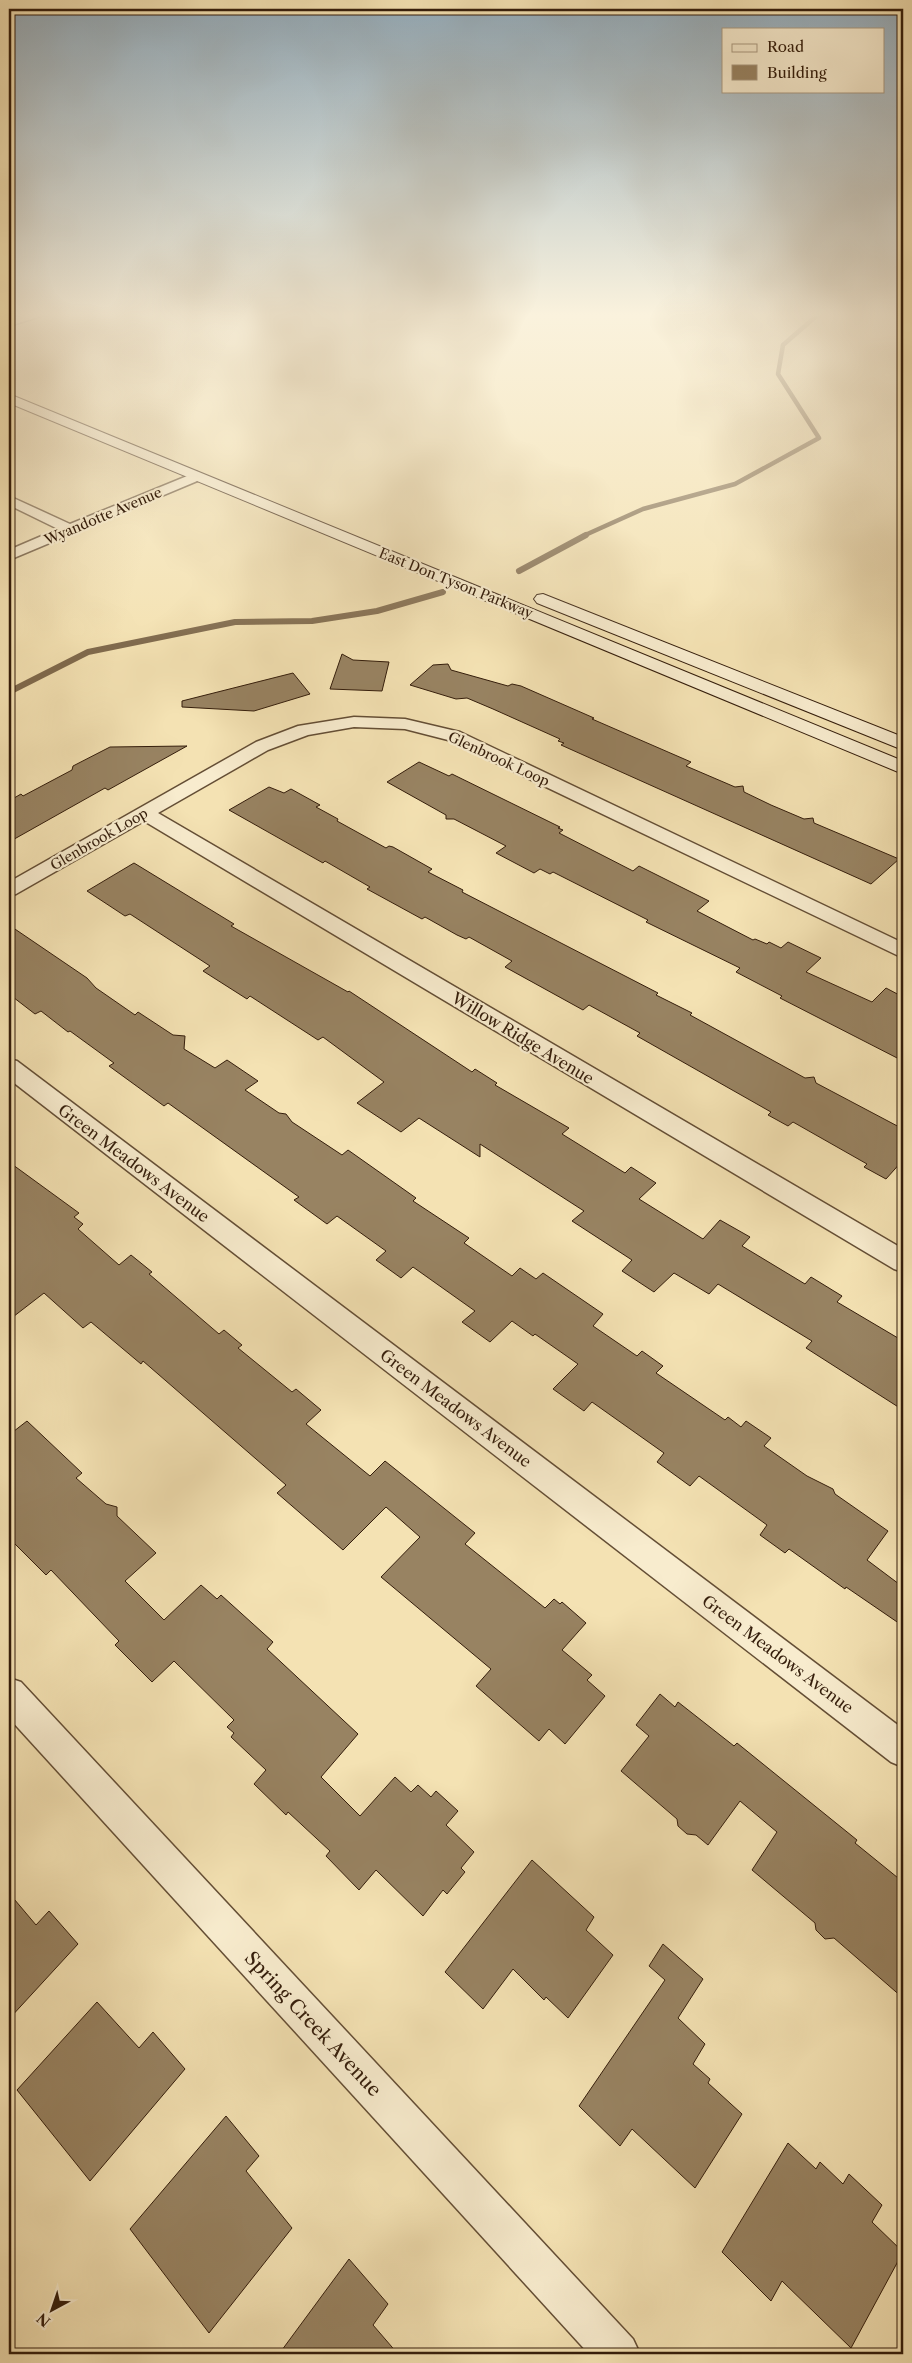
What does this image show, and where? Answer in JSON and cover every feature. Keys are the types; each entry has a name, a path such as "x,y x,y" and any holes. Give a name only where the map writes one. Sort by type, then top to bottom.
{"main road":[{"name":"East Don Tyson Parkway","path":"68,422 903,768"},
{"path":"108,422 248,479"},
{"name":"East Don Tyson Parkway","path":"525,591 903,744"}],"street":[{"name":"Wyandotte Avenue","path":"9,556 197,476"},
{"path":"9,500 70,530"},
{"name":"Glenbrook Loop","path":"9,890 262,746 304,730 354,722 406,724 454,736 899,943"},
{"name":"Willow Ridge Avenue","path":"143,813 903,1262"},
{"name":"Green Meadows Avenue","path":"9,1067 903,1750"},
{"name":"Spring Creek Avenue","path":"9,1694 618,2354"}],"building":[{"path":"342,654 353,660 389,662 382,691 330,689"},
{"path":"448,664 451,670 508,686 512,684 521,686 691,762 686,766 735,787 743,786 744,792 771,805 804,819 813,818 814,823 899,859 871,884 561,745 564,743 558,741 560,739 493,709 467,698 456,699 410,685 433,665"},
{"path":"293,673 310,694 254,711 182,707 182,701"},
{"path":"187,746 108,790 105,788 9,842 9,801 21,794 23,796 72,770 73,766 110,747"},
{"path":"419,762 449,776 452,774 560,827 558,828 563,830 559,833 633,871 639,866 709,901 697,911 753,940 755,939 767,944 769,942 781,948 788,942 821,958 806,972 872,1002 886,988 903,997 903,1061 780,998 782,996 736,972 740,968 646,922 648,920 553,872 550,874 540,869 534,873 496,853 506,846 454,819 446,819 446,815 387,782"},
{"path":"269,787 284,793 291,789 320,805 316,807 338,819 337,821 386,848 389,846 393,847 432,869 428,872 463,890 462,892 658,993 656,995 692,1013 690,1015 805,1078 814,1077 816,1083 903,1129 903,1160 886,1179 864,1167 867,1164 793,1122 788,1126 768,1115 771,1112 637,1036 640,1033 589,1005 583,1010 505,967 512,961 469,937 466,939 457,935 425,917 422,919 367,889 370,887 325,861 323,863 229,810"},
{"path":"134,863 234,924 231,926 349,991 472,1072 475,1069 497,1083 495,1085 569,1128 562,1134 625,1173 631,1167 656,1183 639,1199 703,1239 720,1220 750,1237 742,1246 805,1284 811,1277 842,1296 837,1302 903,1341 903,1410 806,1348 812,1341 718,1284 709,1294 674,1273 654,1292 622,1271 632,1260 572,1221 584,1211 480,1144 480,1157 419,1118 401,1132 357,1103 384,1082 323,1037 318,1040 250,996 247,999 203,971 210,966 130,914 125,916 87,891"},
{"path":"9,925 87,978 96,988 135,1015 138,1012 173,1035 185,1036 184,1049 215,1068 227,1060 258,1081 245,1090 279,1113 286,1114 292,1122 342,1155 348,1150 416,1198 413,1201 469,1238 464,1243 512,1276 520,1268 536,1279 543,1273 603,1314 593,1326 637,1356 642,1351 663,1366 656,1373 725,1420 728,1417 741,1427 746,1421 771,1438 764,1446 807,1476 833,1489 835,1494 888,1531 867,1560 903,1587 903,1626 846,1587 845,1589 789,1549 785,1553 760,1535 767,1525 699,1476 690,1486 657,1462 664,1453 592,1402 584,1411 553,1389 578,1364 535,1334 533,1336 512,1321 490,1342 462,1322 475,1311 413,1267 401,1278 376,1260 386,1251 337,1216 327,1224 294,1200 299,1197 168,1103 164,1106 109,1066 114,1063 70,1031 68,1032 41,1011 35,1014 9,994"},
{"path":"9,1162 79,1213 74,1217 83,1224 78,1229 119,1265 131,1255 152,1272 149,1274 219,1334 224,1330 242,1345 238,1348 292,1392 296,1389 321,1410 306,1424 370,1476 385,1461 475,1533 465,1544 545,1608 554,1599 560,1604 562,1602 586,1623 562,1650 592,1675 587,1680 605,1696 565,1744 549,1729 539,1741 476,1686 491,1669 381,1577 420,1537 386,1507 343,1550 277,1493 286,1485 143,1361 141,1364 91,1322 83,1328 44,1293 9,1320"},
{"path":"27,1421 82,1473 76,1478 106,1504 117,1507 117,1516 156,1553 125,1581 164,1620 201,1585 217,1599 221,1595 273,1642 267,1649 358,1734 321,1777 360,1816 395,1777 411,1792 418,1785 431,1797 436,1791 458,1811 446,1825 474,1852 461,1868 465,1872 447,1894 443,1890 423,1916 376,1870 359,1890 326,1856 330,1851 288,1812 286,1815 254,1784 266,1770 231,1737 234,1733 227,1727 234,1720 174,1661 152,1682 115,1645 119,1641 51,1570 46,1575 9,1538 9,1435"},
{"path":"660,1694 675,1707 678,1702 734,1746 737,1743 857,1840 855,1843 903,1882 903,1998 834,1938 825,1939 816,1930 815,1923 752,1870 777,1832 740,1801 708,1845 696,1835 687,1834 678,1826 677,1819 621,1771 649,1736 636,1725"},
{"path":"532,1860 594,1917 586,1930 613,1955 568,2018 546,1997 544,2000 513,1969 483,2009 445,1972"},
{"path":"9,1893 36,1925 49,1911 78,1944 9,2019"},
{"path":"663,1944 703,1979 678,2018 705,2044 693,2064 710,2079 708,2083 742,2114 695,2188 632,2129 620,2146 579,2106 665,1980 649,1966"},
{"path":"97,2002 139,2048 153,2032 185,2069 90,2181 17,2090"},
{"path":"226,2116 259,2156 246,2171 292,2228 209,2333 130,2229"},
{"path":"788,2143 816,2169 820,2162 843,2184 849,2174 882,2205 872,2222 903,2252 851,2348 782,2281 771,2301 722,2252"},
{"path":"349,2259 388,2304 373,2325 398,2354 279,2354"}],"waterway":[{"path":"583,536 643,509 735,484 819,438 809,422"},
{"path":"519,571 586,535"},
{"path":"9,692 88,652 235,622 312,621 377,611 443,592"}]}
